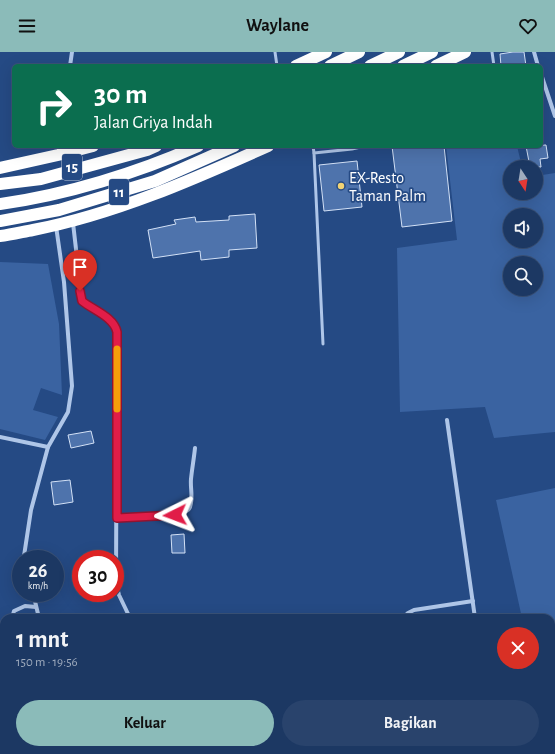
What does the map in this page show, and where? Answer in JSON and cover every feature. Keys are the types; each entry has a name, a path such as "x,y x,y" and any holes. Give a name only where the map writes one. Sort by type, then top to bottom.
{"highway":[{"path":"300,64 326,52"},
{"path":"328,64 353,52"},
{"path":"334,64 359,52"},
{"path":"374,64 399,52"},
{"path":"407,64 432,52"},
{"path":"440,64 465,52"},
{"path":"0,168 83,148"},
{"name":"15","path":"0,181 61,170 136,148"},
{"name":"11","path":"0,184 41,179 152,148"},
{"name":"15","path":"0,204 66,191 127,174 194,148"},
{"name":"11","path":"0,221 59,210 155,181 229,148"},
{"path":"0,236 56,226 111,210 199,177 264,148"}],"street":[{"path":"70,64 72,52"},
{"path":"534,52 537,64"},
{"path":"543,80 555,116"},
{"path":"73,222 82,301 112,322 116,326 117,332 116,583 119,595 128,614"},
{"path":"25,550 31,510 48,447 68,412 72,386 64,282 56,226"},
{"path":"447,420 474,614"},
{"path":"0,436 48,447"},
{"path":"117,518 175,515 186,512 190,508 191,480 195,448"},
{"path":"35,602 38,614"},
{"path":"407,614 414,610 473,602"},
{"path":"13,614 14,611 25,606 36,607"}],"lane":[{"path":"276,52 278,64"},
{"path":"492,52 494,64"},
{"path":"313,148 323,344"},
{"path":"314,153 357,148"}],"shaded area":[{"path":"446,148 517,148 520,160 503,160 503,200 543,200 543,175 555,173 555,432 494,438 485,407 400,412 397,248 457,240"},
{"path":"0,262 48,264 59,324 62,395 41,388 33,410 58,417 45,440 0,429"},
{"path":"555,488 555,614 521,614 496,500"}],"building":[{"path":"524,52 526,64 501,64 500,54"},
{"path":"543,145 546,145 548,158 529,160 526,148 543,148"},
{"path":"392,148 444,148 452,221 402,227"},
{"name":"EX-Resto Taman Palm","path":"357,161 362,207 324,211 319,165"},
{"path":"255,214 257,248 229,250 229,257 201,260 200,251 153,258 148,230 176,224 174,220 195,217 196,222 229,220 229,216"},
{"path":"91,431 94,443 71,448 68,435"},
{"path":"70,480 73,502 54,505 51,482"},
{"path":"184,534 185,553 172,553 171,535"}],"slow traffic":[{"path":"117,349 117,409"}],"place":[{"name":"EX-Resto Taman Palm","path":"341,186"}],"route":[{"path":"80,291 82,301 112,322 116,326 117,332 117,518 175,515"}]}
